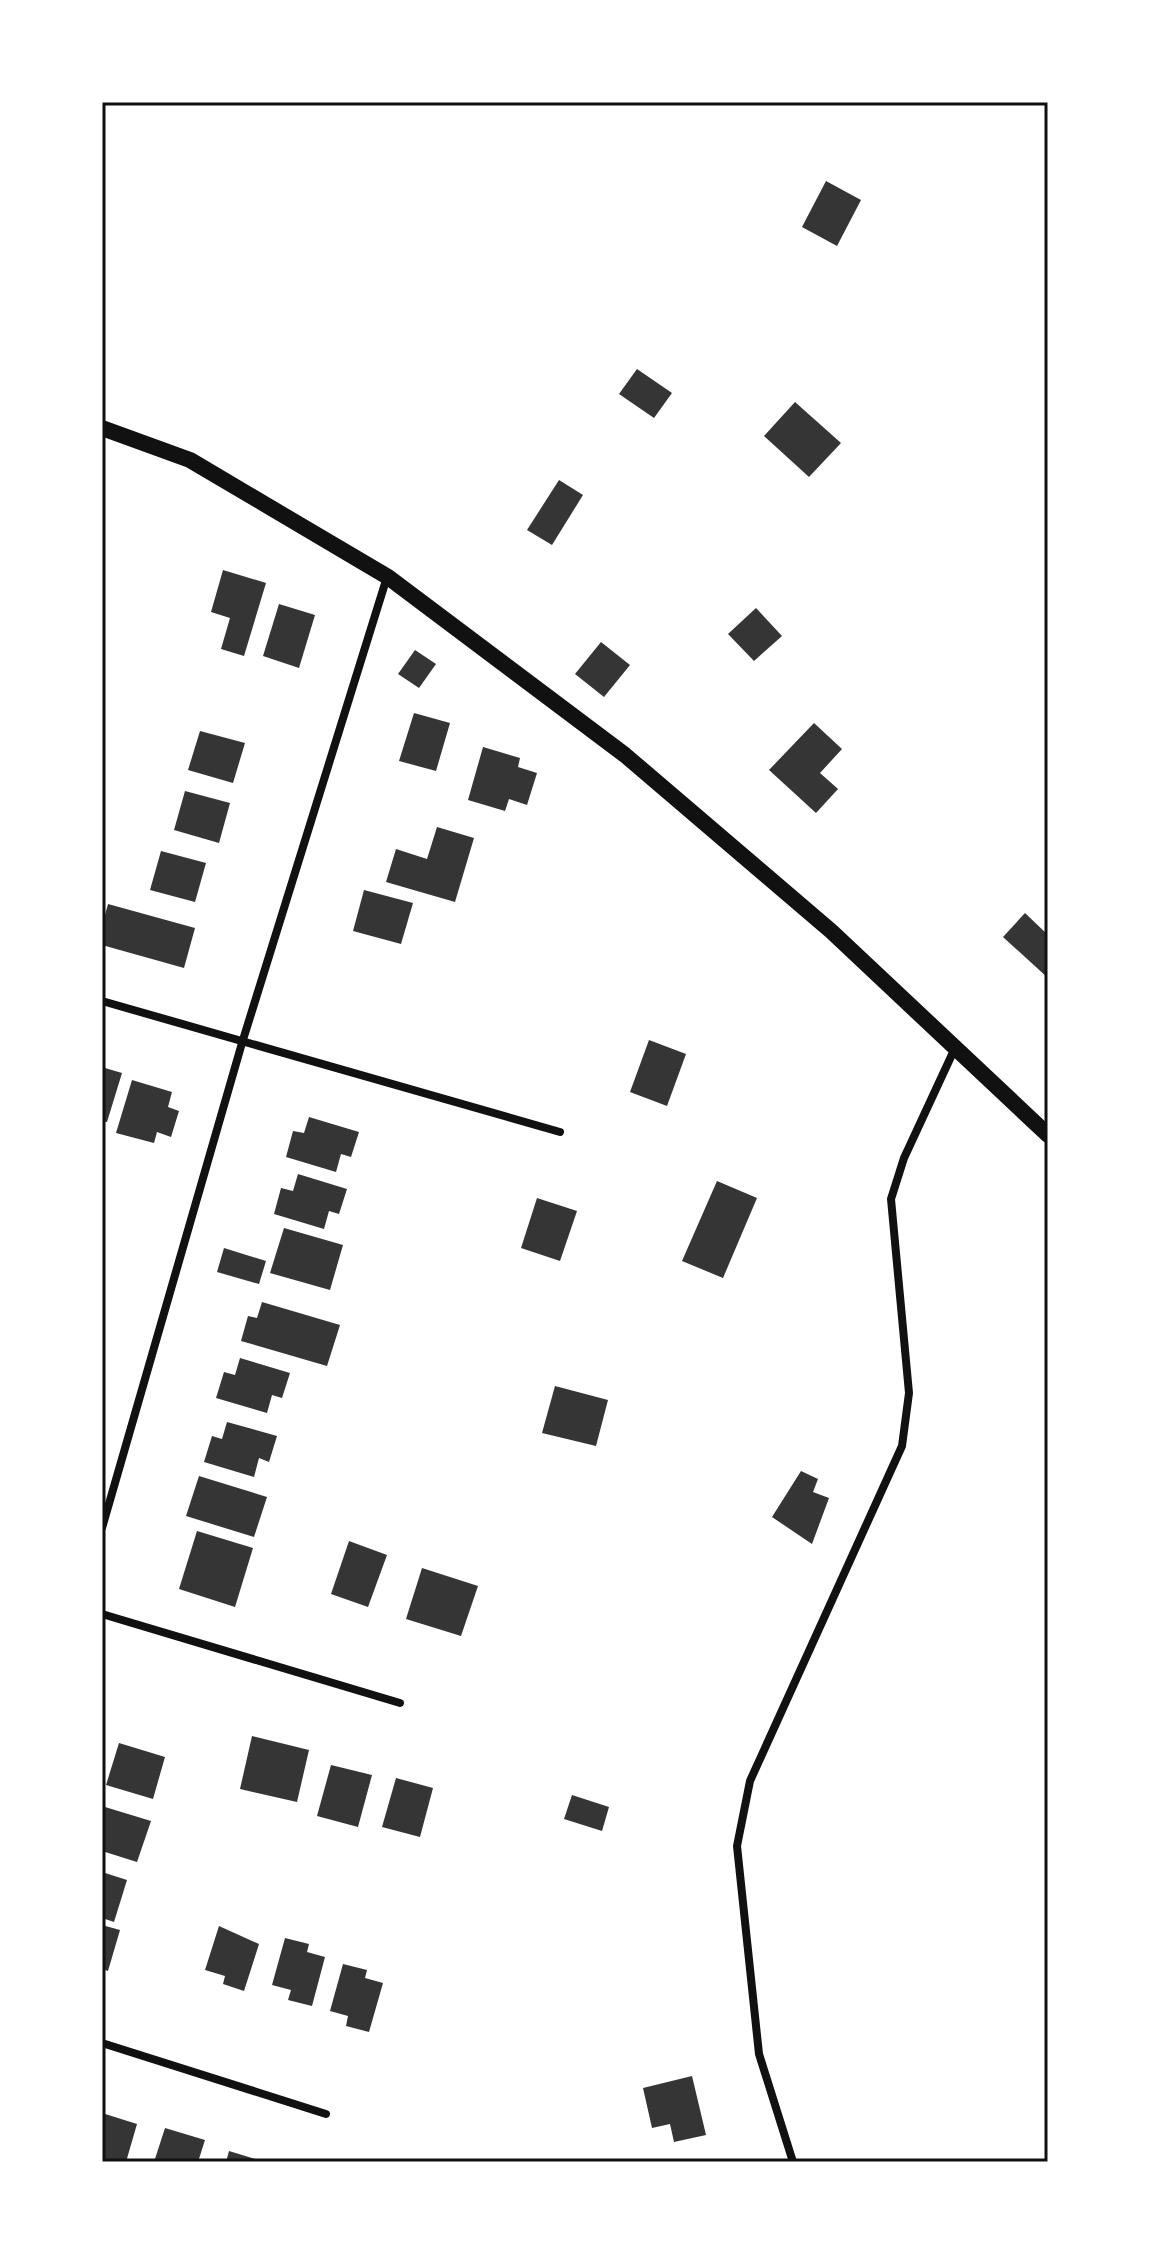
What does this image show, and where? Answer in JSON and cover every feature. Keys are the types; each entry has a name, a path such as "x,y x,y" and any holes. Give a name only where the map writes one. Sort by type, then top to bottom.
{"main road":[{"path":"102,428 190,460 388,577 625,755 831,931 1048,1135"}],"street":[{"path":"102,1528 242,1043 388,577"},
{"path":"102,1001 560,1132"},
{"path":"793,2162 759,2054 737,1846 750,1781 902,1446 909,1393 891,1199 904,1158 955,1048"},
{"path":"102,1614 400,1703"},
{"path":"102,2043 326,2114"}],"building":[{"path":"826,181 861,200 837,246 802,227"},
{"path":"637,369 672,393 654,418 619,394"},
{"path":"795,402 841,443 809,477 764,436"},
{"path":"559,480 583,495 552,545 527,530"},
{"path":"223,570 266,583 244,656 221,649 230,618 211,612"},
{"path":"279,604 315,615 299,668 263,656"},
{"path":"756,608 782,636 754,661 728,634"},
{"path":"601,642 630,665 604,697 575,674"},
{"path":"415,650 436,664 419,688 398,674"},
{"path":"414,713 450,723 436,771 399,761"},
{"path":"814,723 842,749 820,773 838,789 816,813 769,770"},
{"path":"200,731 245,743 233,783 188,770"},
{"path":"483,747 520,758 518,767 537,773 527,805 509,799 505,811 468,800"},
{"path":"185,791 230,803 219,843 174,830"},
{"path":"437,827 474,838 455,902 386,882 396,849 427,859"},
{"path":"161,851 206,863 195,902 150,890"},
{"path":"364,890 413,903 401,944 353,931"},
{"path":"108,904 195,928 184,968 102,945 102,926"},
{"path":"1025,913 1048,935 1048,978 1003,937"},
{"path":"649,1040 686,1054 667,1106 630,1092"},
{"path":"105,1068 122,1073 107,1122 102,1121"},
{"path":"132,1080 172,1092 168,1107 179,1111 171,1137 157,1132 154,1143 116,1133"},
{"path":"309,1117 359,1132 351,1157 341,1154 336,1172 286,1157 293,1131 304,1133"},
{"path":"298,1174 347,1189 339,1214 329,1211 324,1229 274,1214 281,1188 293,1191"},
{"path":"717,1181 757,1198 723,1278 682,1261"},
{"path":"537,1198 577,1211 560,1261 521,1248"},
{"path":"284,1228 343,1245 330,1290 270,1273"},
{"path":"224,1248 266,1261 259,1284 217,1272"},
{"path":"262,1302 340,1325 327,1366 241,1341 248,1316 257,1318"},
{"path":"240,1358 290,1373 282,1398 272,1395 267,1413 216,1398 224,1372 235,1375"},
{"path":"555,1386 608,1400 596,1446 542,1433"},
{"path":"227,1422 277,1436 269,1462 259,1458 254,1477 204,1462 212,1436 222,1439"},
{"path":"801,1471 818,1479 813,1492 829,1498 812,1544 772,1517"},
{"path":"199,1476 267,1497 254,1537 186,1516"},
{"path":"197,1531 253,1548 235,1607 179,1589"},
{"path":"349,1541 387,1555 368,1607 331,1594"},
{"path":"422,1568 478,1586 461,1636 406,1619"},
{"path":"252,1736 309,1750 297,1802 240,1789"},
{"path":"119,1743 165,1757 153,1799 106,1785"},
{"path":"331,1765 372,1775 358,1827 317,1816"},
{"path":"396,1778 433,1788 420,1837 382,1827"},
{"path":"572,1795 609,1807 602,1831 564,1819"},
{"path":"105,1807 151,1821 137,1862 102,1851"},
{"path":"102,1872 127,1880 114,1922 102,1918"},
{"path":"102,1925 120,1930 108,1971 102,1969"},
{"path":"219,1926 259,1944 244,1991 223,1984 225,1976 205,1970"},
{"path":"285,1938 309,1944 307,1952 325,1957 312,2006 288,2000 291,1990 272,1985"},
{"path":"343,1964 367,1970 365,1978 383,1983 369,2032 346,2026 348,2016 330,2011"},
{"path":"692,2076 706,2135 674,2142 670,2124 652,2128 643,2088"},
{"path":"102,2113 137,2124 126,2162 102,2162"},
{"path":"165,2128 205,2140 198,2162 154,2162"},
{"path":"229,2151 262,2161 262,2162 226,2162"}]}
